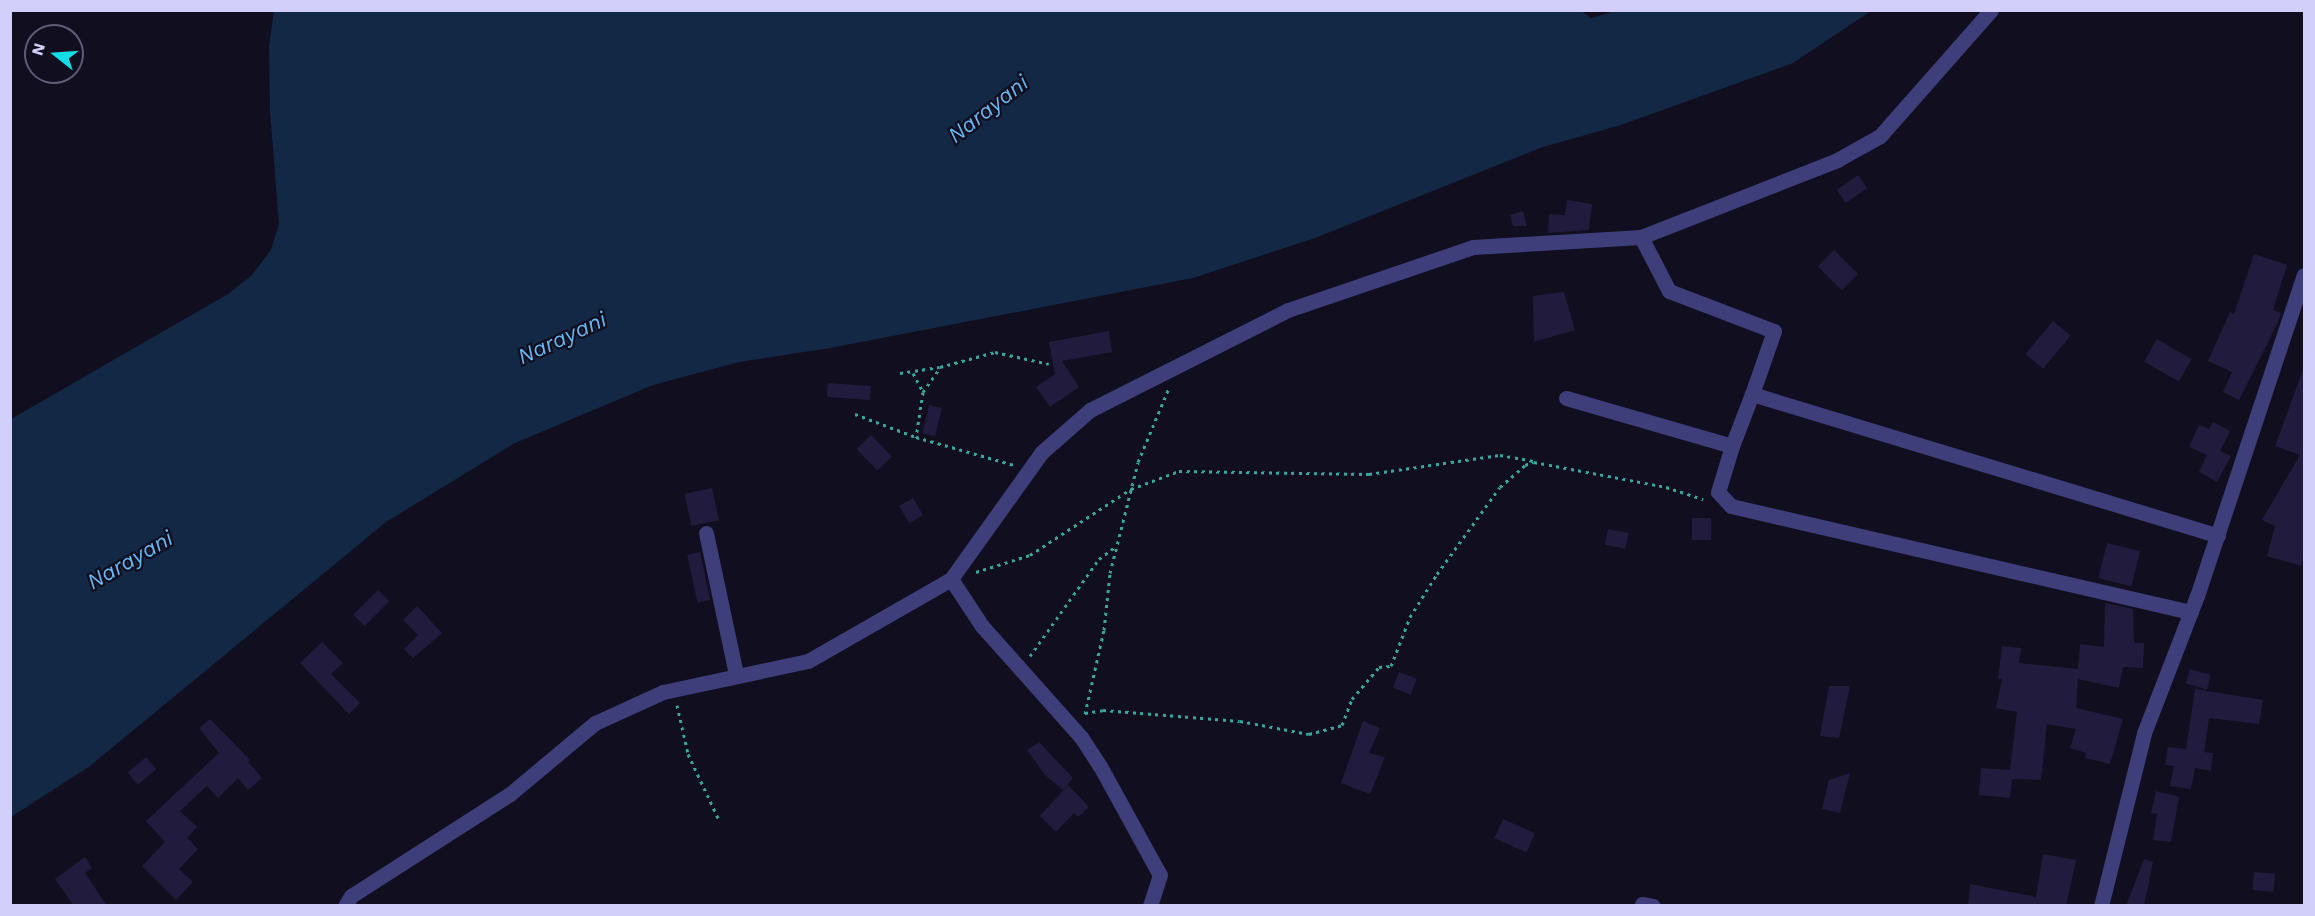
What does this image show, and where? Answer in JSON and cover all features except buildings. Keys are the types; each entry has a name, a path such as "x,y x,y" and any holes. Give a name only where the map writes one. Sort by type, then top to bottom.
{"street":[{"path":"345,906 351,896 510,794 595,723 678,689 736,674 808,660 951,579 1042,452 1090,410 1288,310 1473,247 1641,237 1837,160 1880,136 1991,10"},
{"path":"1641,237 1670,291 1774,331 1732,446 1718,492 1731,506 2191,612"},
{"path":"2101,906 2144,733 2218,536 2304,274"},
{"path":"1752,394 2218,536"},
{"path":"1566,398 1732,446"},
{"path":"706,533 736,674"},
{"path":"951,579 982,626 1019,671 1081,736 1160,875 1150,906"}],"path":[{"path":"900,373 940,368 995,352 1049,364"},
{"path":"916,437 923,392 940,368"},
{"path":"1081,736 1104,630 1110,573 1138,462 1164,407 1170,371"},
{"path":"913,372 923,392"},
{"path":"855,414 916,437 967,448 1030,470"},
{"path":"951,579 1030,555 1131,489 1179,471 1369,474 1500,455 1666,487 1709,501 1718,492"},
{"path":"1085,713 1103,710 1240,721 1309,734 1342,725 1352,699 1379,667 1392,666 1410,617 1500,487 1534,462"},
{"path":"1019,671 1099,559 1117,545"},
{"path":"678,689 676,712 688,754 718,820"}],"water":[{"name":"Narayani","path":"1580,10 1591,18 1618,10 1871,11 1793,63 1621,125 1543,147 1315,238 1193,278 830,348 739,362 653,385 515,443 386,522 90,766 11,817 11,419 228,294 251,276 271,250 279,224 270,111 269,46 274,11"}]}
